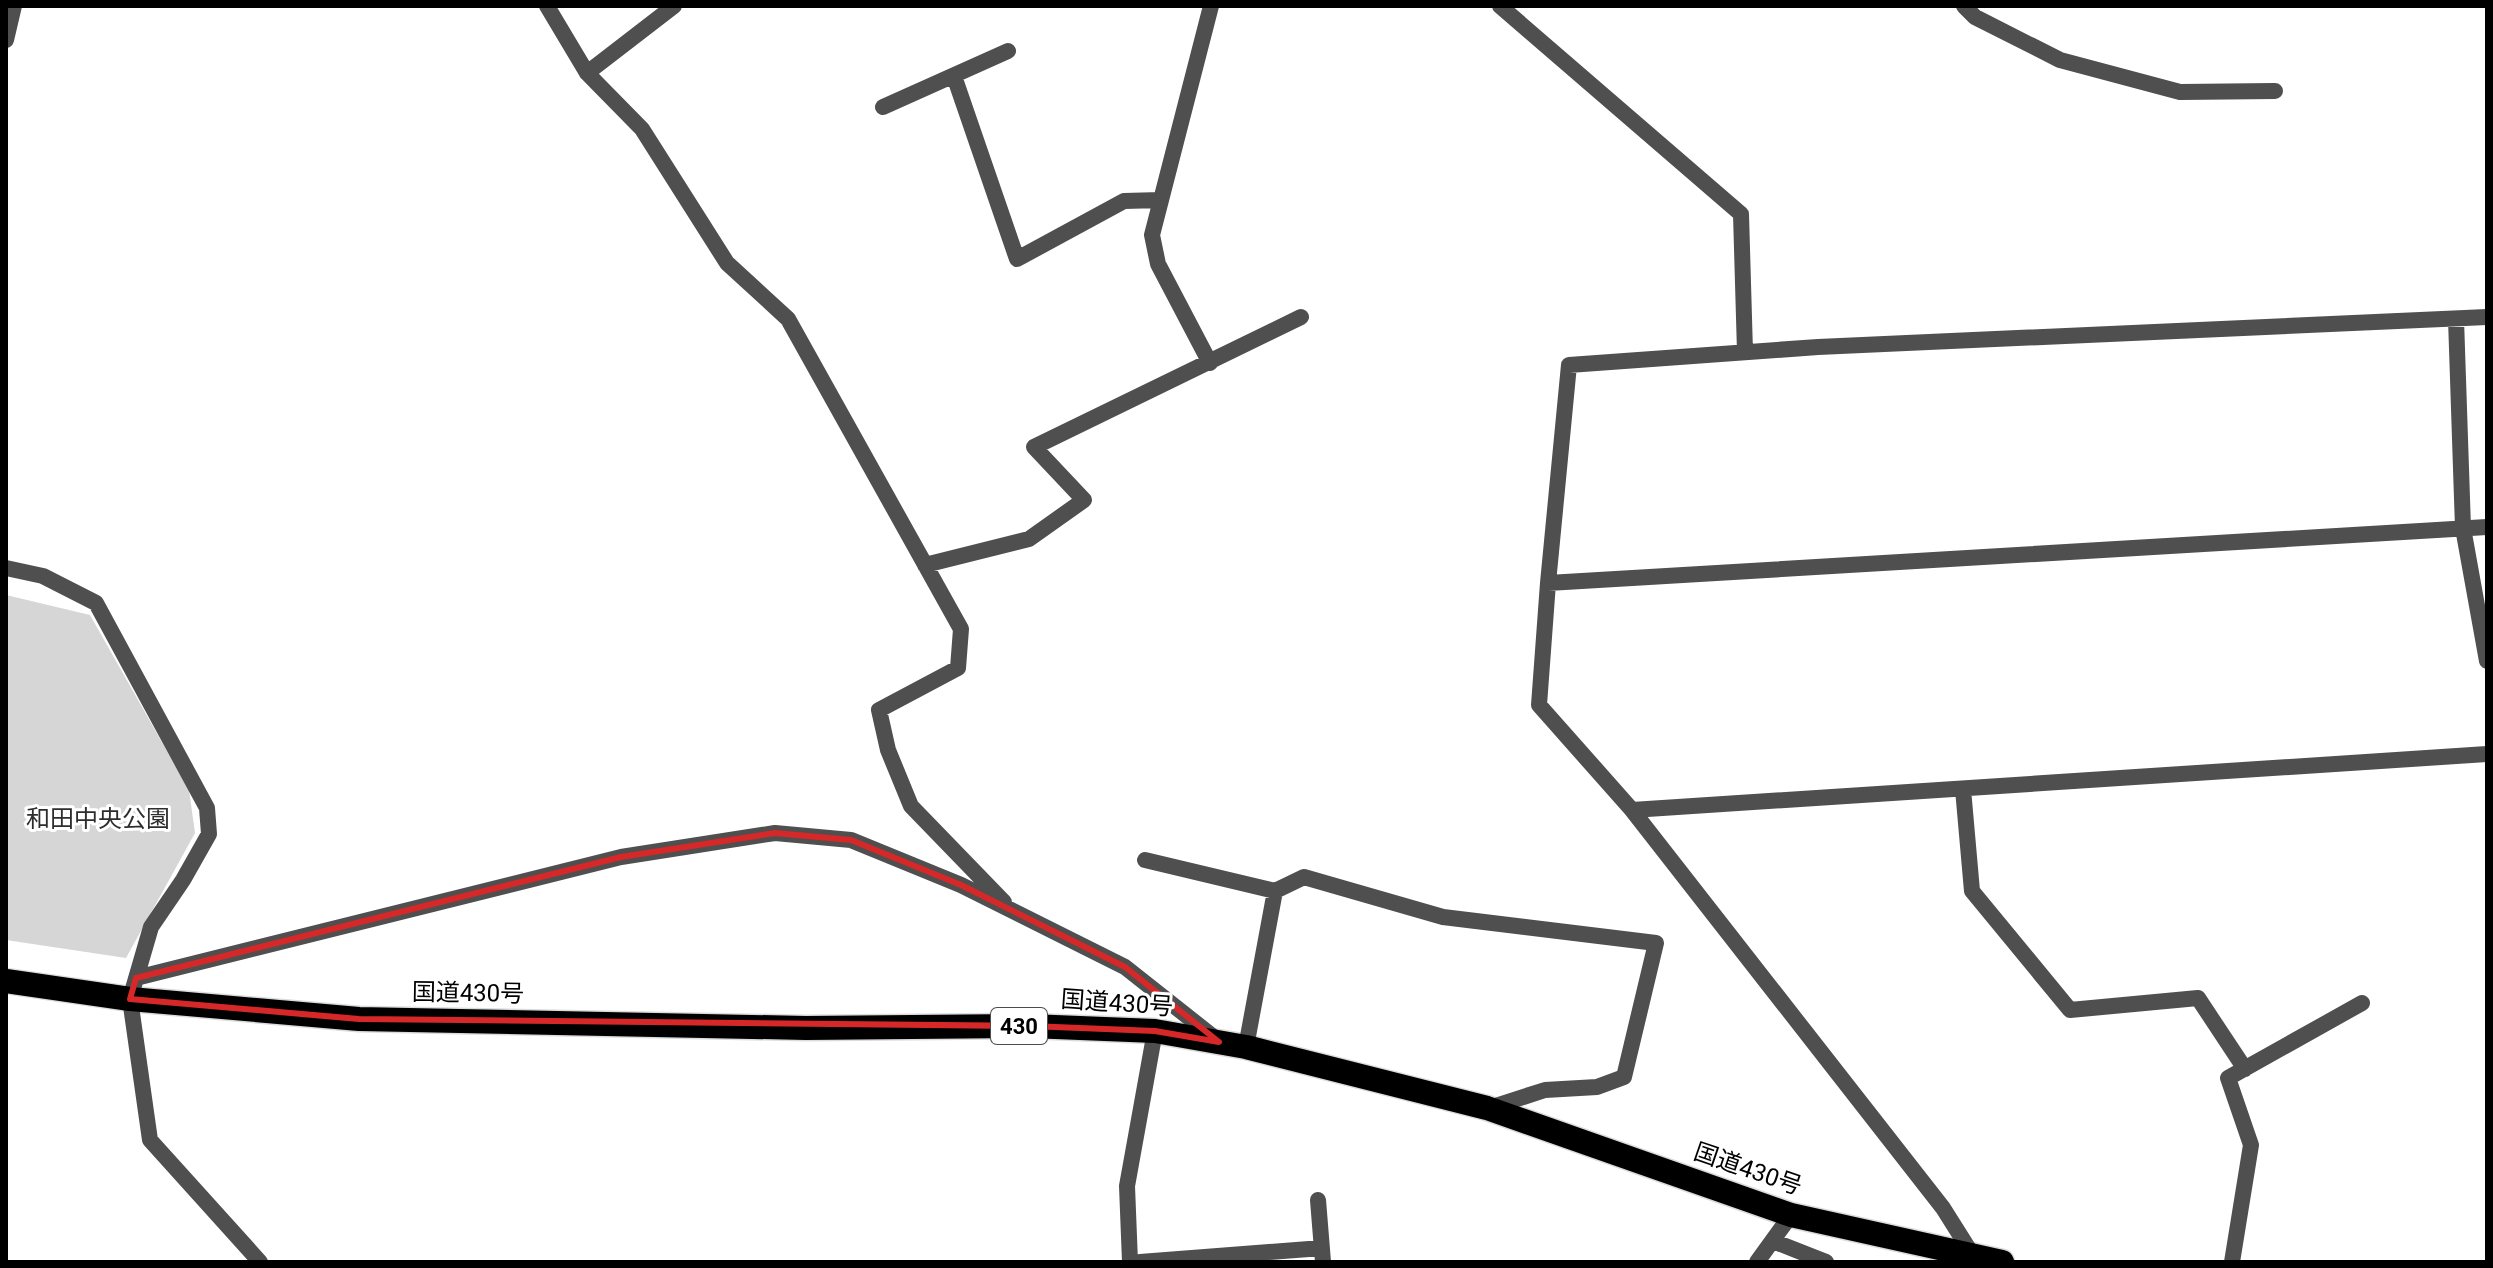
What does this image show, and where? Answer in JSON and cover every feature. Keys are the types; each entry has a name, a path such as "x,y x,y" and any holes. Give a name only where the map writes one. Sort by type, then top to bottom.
{"highway":[{"name":"国道430号","path":"6,981 133,988 359,1019 806,1028 1030,1026 1155,1031 1246,1047 1487,1108 1791,1215 2002,1262"}],"street":[{"path":"6,40 14,6"},
{"path":"547,6 587,73 642,129 727,263 788,319 961,629 958,668 879,710 888,750 911,806 1013,911"},
{"path":"587,73 674,6"},
{"path":"1210,363 1158,264 1152,235 1211,6"},
{"path":"1500,6 1741,214 1745,352"},
{"path":"1964,6 1975,17 2060,60 2180,92 2275,91"},
{"path":"883,107 1008,51"},
{"path":"954,76 1017,259 1124,201 1161,200"},
{"path":"925,565 1029,539 1084,500 1034,447 1301,317"},
{"path":"1972,1254 1934,1196 1632,810 1539,705 1569,365 1834,346 2487,317"},
{"path":"2456,319 2463,528 2487,661"},
{"path":"1548,583 2487,527"},
{"path":"6,568 43,576 96,603 207,808 209,834 151,927 133,988 150,1140 260,1262"},
{"path":"1632,810 2487,754"},
{"path":"1963,789 1972,891 2070,1010 2198,998 2245,1069"},
{"path":"133,988 621,857 775,833 851,840 961,885 1125,967 1219,1042"},
{"path":"1145,860 1275,891 1304,877 1443,917 1656,943 1624,1077 1597,1087 1545,1090 1487,1108"},
{"path":"1246,1047 1275,891"},
{"path":"2232,1262 2251,1145 2228,1078 2362,1003"},
{"path":"1130,1262 1127,1186 1155,1031"},
{"path":"1140,1262 1323,1255 1318,1200"},
{"path":"1757,1262 1791,1215"},
{"path":"1773,1241 1826,1262"}],"highlighted area":[{"path":"775,833 851,840 961,885 1125,967 1219,1042 1155,1031 1030,1026 359,1019 130,999 136,978 621,857"}],"green space":[{"name":"和田中央公園","path":"6,595 90,615 189,790 195,833 126,958 6,940"}]}
